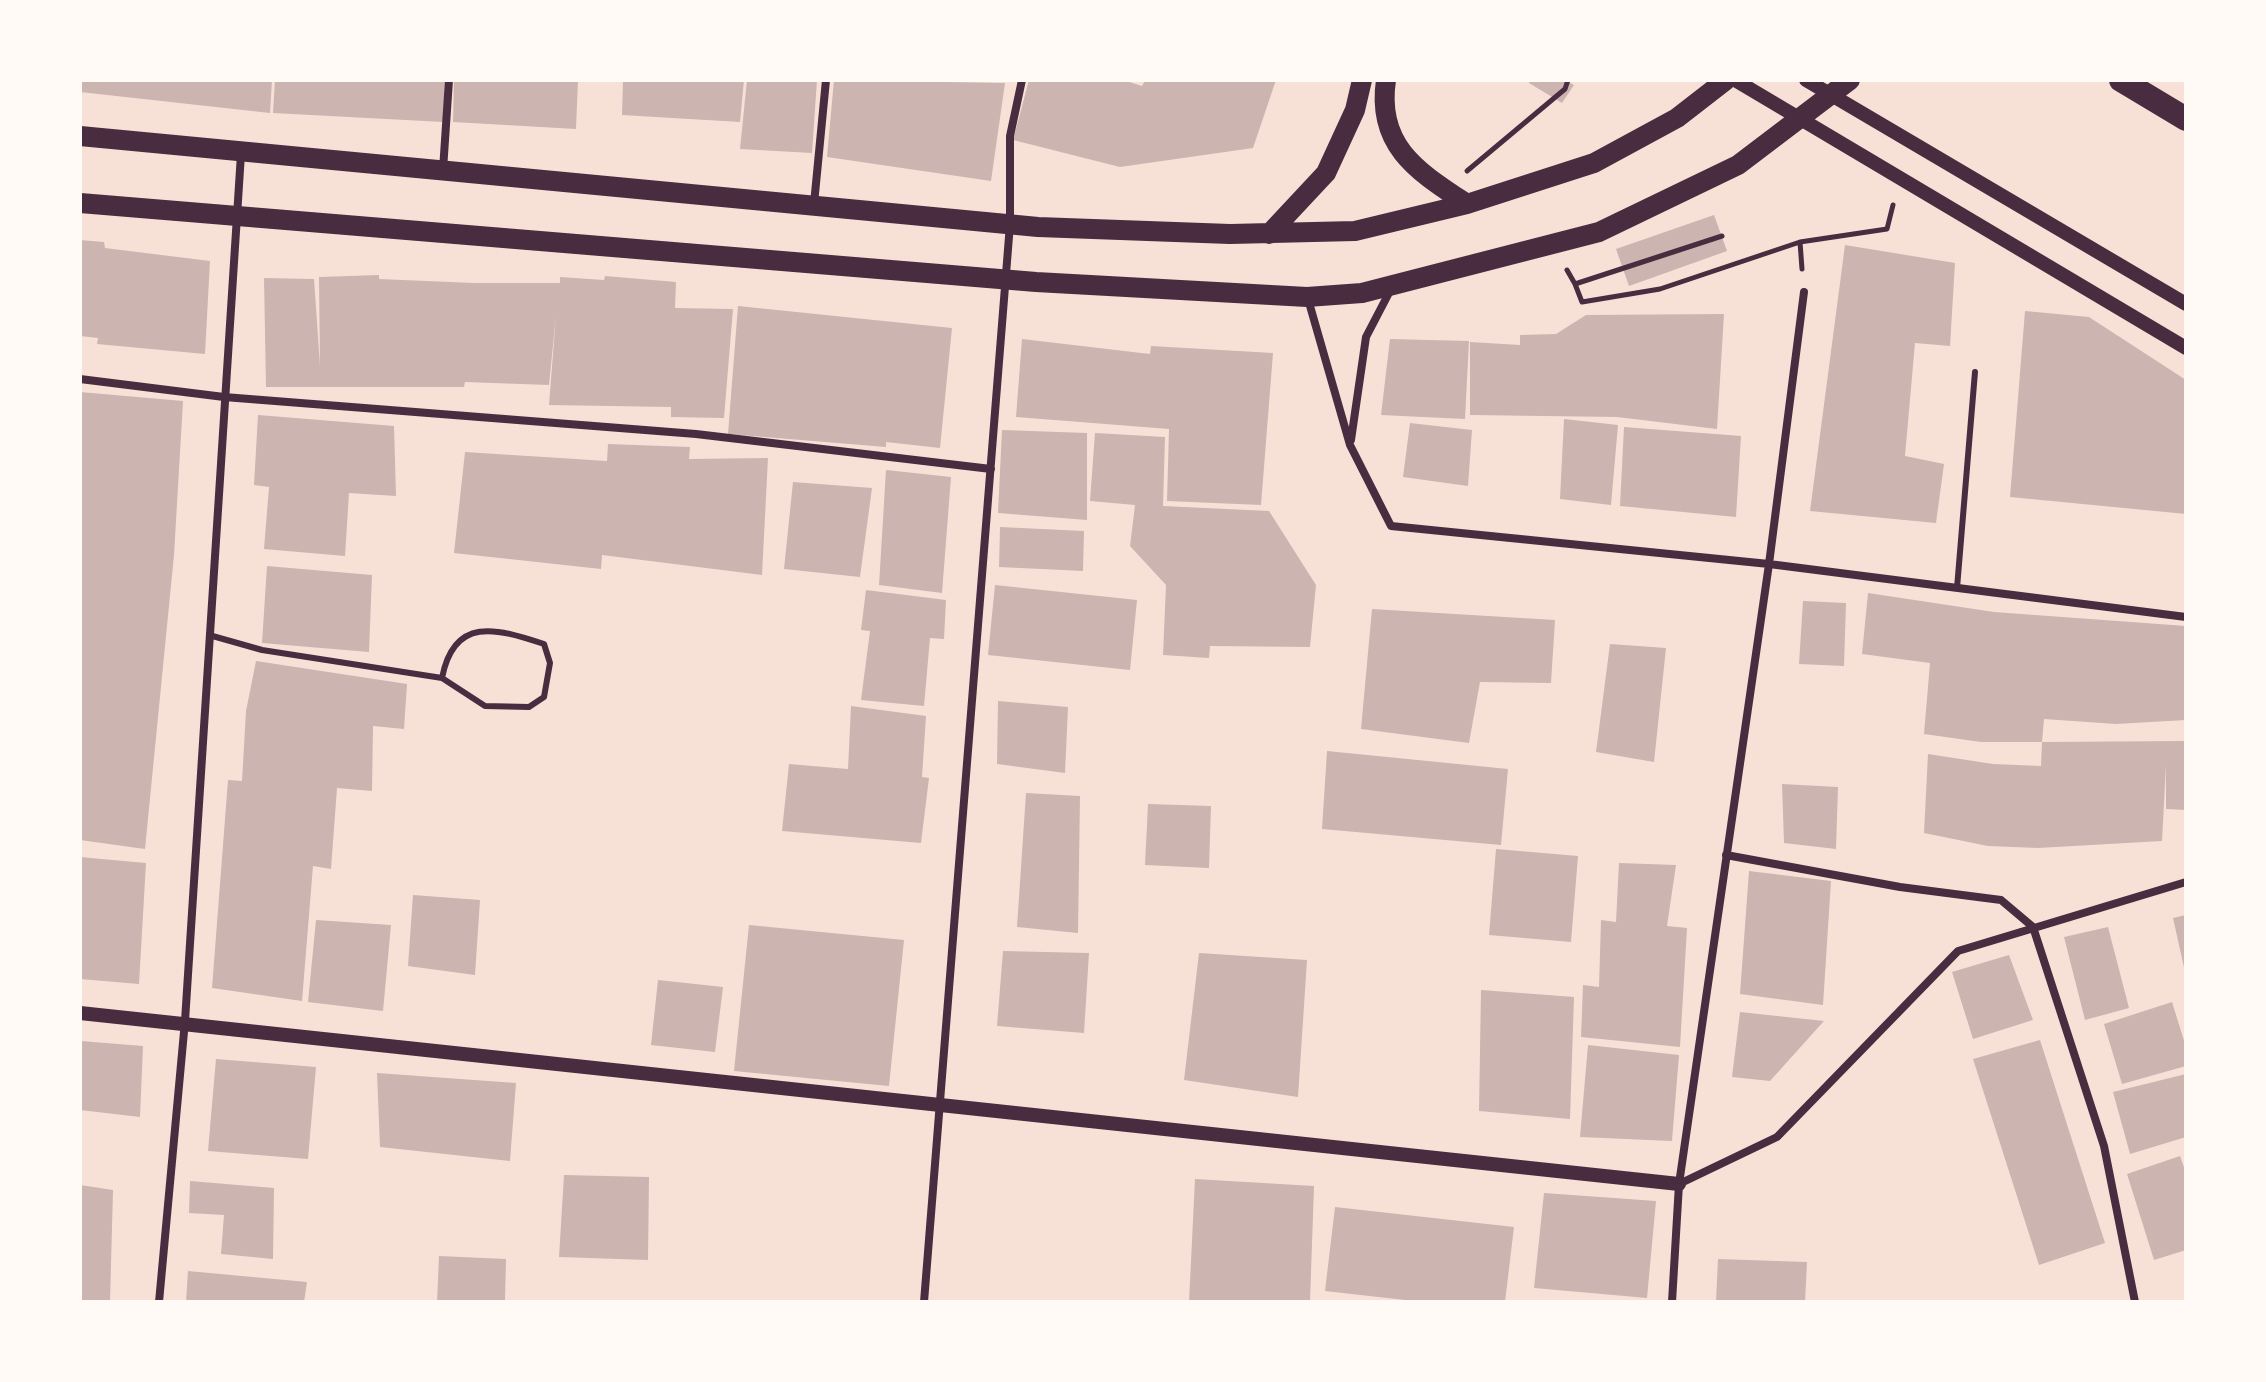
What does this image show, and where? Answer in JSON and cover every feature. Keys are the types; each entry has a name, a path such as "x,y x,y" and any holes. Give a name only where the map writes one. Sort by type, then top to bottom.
{"highway":[{"path":"2121,80 2186,119"}],"main road":[{"path":"1269,234 1326,173 1355,110 1362,80"},
{"path":"1386,80 1384,93 1394,141 1412,167 1467,204"},
{"path":"80,136 1010,224 1269,234 1355,231 1467,204 1594,163 1677,118 1726,80"},
{"path":"80,203 1006,280 1307,297 1391,287 1599,232 1738,165 1850,80"}],"street":[{"path":"443,171 449,80"},
{"path":"814,204 826,80"},
{"path":"924,1302 1006,280 1010,224 1010,136 1022,80"},
{"path":"1735,80 2186,348"},
{"path":"1806,80 2186,304"},
{"path":"159,1302 185,1021 241,151"},
{"path":"1350,445 1366,337 1391,287"},
{"path":"1672,1302 1679,1184 1769,564 1804,292"},
{"path":"1307,297 1350,445 1391,526 1769,564 2186,617"},
{"path":"80,379 224,397 373,406 466,418 696,434 991,469"},
{"path":"1726,855 1900,887 2001,900 2033,927 2104,1146 2135,1302"},
{"path":"80,1013 185,1021 1679,1184 1777,1137 1958,951 2186,882"}],"lane":[{"path":"1957,588 1975,372"},
{"path":"209,635 262,650 442,678 485,706 517,708 538,705 544,697 548,652 544,644 501,631 472,634 457,640 446,655 442,678"}],"path":[{"path":"1445,189 1565,89 1568,80"},
{"path":"1575,284 1582,302 1660,289 1800,242 1887,229"},
{"path":"1623,269 1722,236"}],"building":[{"path":"80,80 272,80 270,113 80,92"},
{"path":"275,80 445,80 443,122 273,113"},
{"path":"454,80 578,80 576,129 453,122"},
{"path":"623,80 744,80 740,122 622,115"},
{"path":"747,80 817,80 812,153 740,149"},
{"path":"834,80 1005,83 991,181 827,157"},
{"path":"1029,80 1123,80 1142,86 1145,80 1276,80 1253,148 1120,167 1013,140"},
{"path":"1530,80 1565,80 1574,85 1562,103 1529,83"},
{"path":"1714,215 1727,251 1629,286 1616,249"},
{"path":"80,240 104,242 105,248 210,261 205,354 97,344 98,338 80,336"},
{"path":"1845,245 1955,263 1950,346 1915,343 1905,456 1944,464 1936,523 1810,511"},
{"path":"379,275 379,279 474,283 560,283 560,277 604,280 605,276 676,282 675,308 733,309 724,418 671,417 671,407 549,405 556,315 549,385 465,382 464,387 266,387 264,278 314,279 320,366 319,277"},
{"path":"738,306 952,328 940,448 886,442 886,447 728,434"},
{"path":"2025,311 2089,317 2186,380 2186,514 2010,497"},
{"path":"1724,314 1717,429 1617,417 1470,415 1470,342 1520,345 1520,335 1556,334 1586,315"},
{"path":"1022,339 1150,354 1151,346 1273,353 1261,505 1167,501 1169,429 1016,417"},
{"path":"1390,339 1469,341 1465,419 1381,415"},
{"path":"80,392 183,401 174,555 145,849 80,840"},
{"path":"258,415 394,426 396,496 349,493 345,556 264,549 269,487 254,485"},
{"path":"1564,419 1618,425 1611,505 1560,499"},
{"path":"1410,423 1472,430 1468,486 1403,477"},
{"path":"1624,427 1741,436 1736,517 1620,506"},
{"path":"1002,430 1087,433 1087,520 998,513"},
{"path":"1095,433 1165,437 1163,506 1269,511 1316,585 1310,647 1210,646 1209,658 1163,655 1166,585 1130,546 1135,505 1090,501"},
{"path":"608,444 690,447 689,459 768,458 762,575 602,555 601,569 454,553 465,452 607,461"},
{"path":"886,470 951,477 942,593 879,585"},
{"path":"793,482 872,488 860,577 784,569"},
{"path":"1000,527 1084,531 1083,571 999,567"},
{"path":"267,566 372,575 369,652 262,643"},
{"path":"995,585 1137,600 1130,670 988,655"},
{"path":"866,590 946,600 944,639 930,638 924,706 861,700 870,631 861,630"},
{"path":"1868,593 1994,612 2186,626 2186,720 2116,724 2044,719 2042,742 1981,742 1924,734 1930,663 1862,654"},
{"path":"1803,601 1846,603 1844,666 1799,664"},
{"path":"1372,609 1555,620 1551,683 1480,682 1469,743 1361,729"},
{"path":"1610,644 1666,648 1654,762 1596,752"},
{"path":"256,661 407,684 404,729 373,726 372,791 337,788 331,869 313,866 302,1001 212,988 228,780 242,781 246,711"},
{"path":"998,701 1068,707 1065,773 997,764"},
{"path":"851,706 926,716 922,777 929,778 921,843 782,831 789,764 848,769"},
{"path":"2186,741 2186,810 2166,809 2166,765 2162,841 2038,848 1988,846 1924,833 1928,754 1993,764 2041,766 2042,742"},
{"path":"1327,751 1508,769 1501,845 1322,829"},
{"path":"1782,784 1838,787 1836,849 1784,843"},
{"path":"1026,793 1080,796 1078,933 1017,927"},
{"path":"1148,804 1211,806 1209,868 1145,865"},
{"path":"1496,849 1578,856 1571,942 1489,935"},
{"path":"80,857 146,863 139,984 80,979"},
{"path":"1619,863 1676,865 1667,926 1687,928 1680,1047 1581,1037 1583,985 1599,987 1601,920 1616,922"},
{"path":"1749,871 1831,881 1823,1005 1740,994"},
{"path":"413,895 480,900 475,975 408,966"},
{"path":"2186,915 2186,971 2185,972 2173,918"},
{"path":"316,920 391,925 383,1011 308,1002"},
{"path":"749,925 904,940 889,1086 734,1071"},
{"path":"2108,927 2129,1008 2085,1020 2064,937"},
{"path":"1003,951 1089,953 1084,1033 997,1026"},
{"path":"1199,953 1307,960 1298,1097 1184,1080"},
{"path":"2009,955 2033,1020 1973,1039 1952,972"},
{"path":"658,980 723,987 715,1052 651,1045"},
{"path":"1481,990 1574,997 1570,1119 1479,1111"},
{"path":"2172,1002 2186,1047 2186,1066 2122,1084 2104,1024"},
{"path":"1740,1012 1824,1021 1770,1081 1732,1077"},
{"path":"2040,1040 2105,1243 2039,1265 1973,1059"},
{"path":"81,1041 143,1046 140,1117 80,1110"},
{"path":"1588,1045 1679,1055 1672,1141 1580,1137"},
{"path":"216,1059 316,1067 308,1159 208,1151"},
{"path":"377,1073 516,1083 510,1161 380,1147"},
{"path":"2186,1074 2186,1137 2130,1154 2113,1092"},
{"path":"2180,1156 2186,1173 2186,1250 2154,1260 2127,1174"},
{"path":"564,1175 649,1177 648,1260 559,1257"},
{"path":"1195,1179 1314,1186 1310,1302 1189,1302"},
{"path":"190,1181 274,1188 273,1259 221,1254 224,1215 189,1213"},
{"path":"80,1185 113,1190 110,1302 80,1302"},
{"path":"1544,1193 1656,1201 1647,1298 1534,1288"},
{"path":"1335,1207 1514,1227 1505,1302 1423,1302 1325,1291"},
{"path":"439,1256 506,1259 505,1302 437,1302"},
{"path":"1718,1259 1807,1262 1805,1302 1716,1302"},
{"path":"188,1271 307,1282 304,1302 186,1302"}]}
